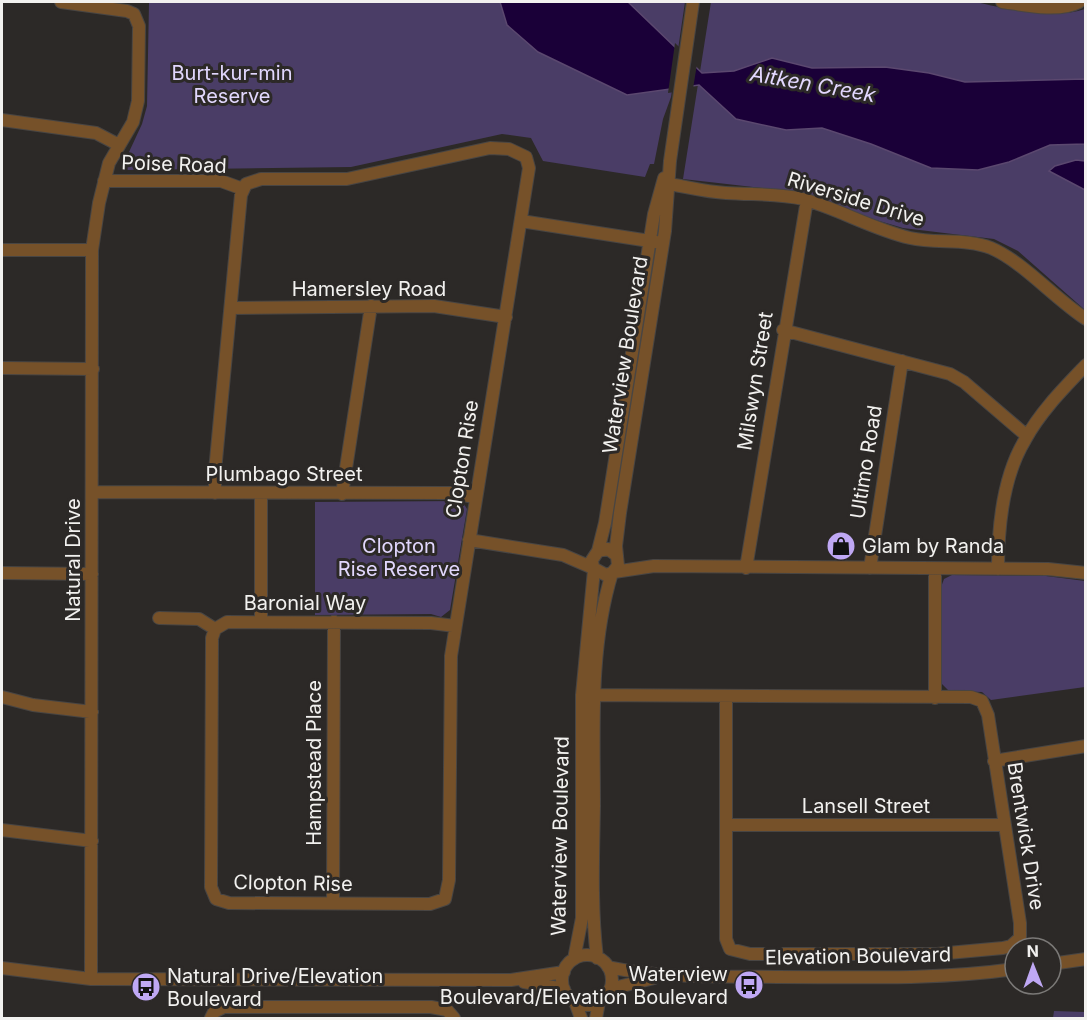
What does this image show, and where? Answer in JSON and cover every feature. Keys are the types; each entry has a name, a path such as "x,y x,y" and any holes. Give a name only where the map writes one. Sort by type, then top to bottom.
{"street":[{"name":"Natural Drive","path":"61,2 127,11 134,14 138,22 138,101 133,122 119,145 104,181 92,250 91,979"},
{"name":"Waterview Boulevard","path":"617,556 632,392 650,241 670,161 693,2"},
{"path":"1002,2 1068,6 1078,2"},
{"path":"2,120 96,133 119,145"},
{"name":"Clopton Rise","path":"215,629 212,638 211,891 216,899 229,903 430,904 440,902 448,895 449,682 455,626 506,317 528,160 518,152 499,147 347,178 254,180 243,189"},
{"name":"Poise Road","path":"104,181 221,181 243,189"},
{"name":"Waterview Boulevard","path":"597,552 663,243 666,183"},
{"name":"Riverside Drive","path":"666,183 723,193 778,194 807,200 905,236 928,242 966,243 990,248 1017,264 1057,299 1086,318"},
{"path":"215,493 215,471 243,189"},
{"name":"Milswyn Street","path":"746,568 783,330 807,200"},
{"path":"520,221 663,243"},
{"path":"2,250 92,250"},
{"path":"342,494 371,306"},
{"name":"Hamersley Road","path":"231,308 434,306 506,317"},
{"path":"783,330 933,368 964,382 1027,436"},
{"name":"Ultimo Road","path":"870,568 902,361"},
{"path":"998,569 998,548 1012,470 1027,436 1086,365"},
{"path":"2,368 93,369"},
{"name":"Plumbago Street","path":"93,492 451,493 475,496"},
{"path":"261,494 261,622"},
{"path":"469,540 564,555 608,549 617,556 654,566"},
{"path":"594,569 592,560 597,552"},
{"path":"564,555 603,575 654,566 1048,569 1086,573"},
{"path":"613,573 618,566 617,556"},
{"path":"935,568 935,698"},
{"name":"Waterview Boulevard","path":"594,569 588,696 588,842 597,958"},
{"path":"2,573 92,574"},
{"name":"Waterview Boulevard","path":"588,696 605,597 613,573"},
{"path":"159,618 199,620 215,629"},
{"name":"Baronial Way","path":"215,629 227,622 431,623 455,626"},
{"name":"Hampstead Place","path":"333,903 334,622"},
{"name":"Brentwick Drive","path":"588,696 726,696 935,698 971,697 982,701 987,709 1021,932 1016,942 1003,948 968,952 886,955 750,954 730,949 726,939 726,696"},
{"path":"2,697 33,705 92,712"},
{"path":"994,761 1086,746"},
{"name":"Lansell Street","path":"726,825 1005,825"},
{"path":"2,830 92,841"},
{"name":"Waterview Boulevard","path":"574,959 581,930 588,842"},
{"path":"574,1002 591,1005 599,1002 610,989 612,982 608,968 597,958 582,956 574,959 564,972 564,989 574,1002 581,1018"},
{"path":"1063,962 1086,959"},
{"path":"2,968 91,979 512,980 564,972"},
{"name":"Elevation Boulevard","path":"608,968 664,976 901,977 1003,970"},
{"name":"Elevation Boulevard","path":"610,989 664,976"},
{"path":"512,980 564,989"},
{"path":"596,1018 599,1002"},
{"path":"211,1018 214,1012 224,1007 332,1013 442,1008 451,1013 454,1018"}],"green space":[{"name":"Burt-kur-min Reserve","path":"139,2 685,2 671,97 663,119 654,164 650,164 645,177 543,161 531,138 502,134 351,167 126,170 123,165 142,124 147,106 149,3"},
{"path":"711,2 977,2 1002,8 1046,13 1074,12 1085,9 1085,310 1018,251 994,239 903,228 859,215 804,193 683,179"},
{"name":"Clopton Rise Reserve","path":"462,501 467,509 450,610 441,617 431,614 315,615 315,502"},
{"path":"952,575 1046,576 1085,581 1085,687 991,700 982,692 949,691 941,683 940,675 940,590 944,579"},
{"path":"1054,1011 1085,1012 1085,1018 1053,1018"}],"water":[{"name":"Aitken Creek","path":"500,2 628,2 702,73 734,71 772,58 812,68 885,67 929,73 965,82 1085,79 1085,144 1050,145 1009,162 978,170 931,168 871,144 822,128 786,130 736,119 699,85 627,95 538,52 507,25"},
{"path":"1076,160 1085,161 1085,190 1049,171 1055,166"}],"pier":[{"path":"675,43 697,64 693,89 668,93"}],"place":[{"name":"Glam by Randa","path":"841,546"},
{"name":"Waterview Boulevard/Elevation Boulevard","path":"749,985"},
{"name":"Natural Drive/Elevation Boulevard","path":"146,987"}]}
